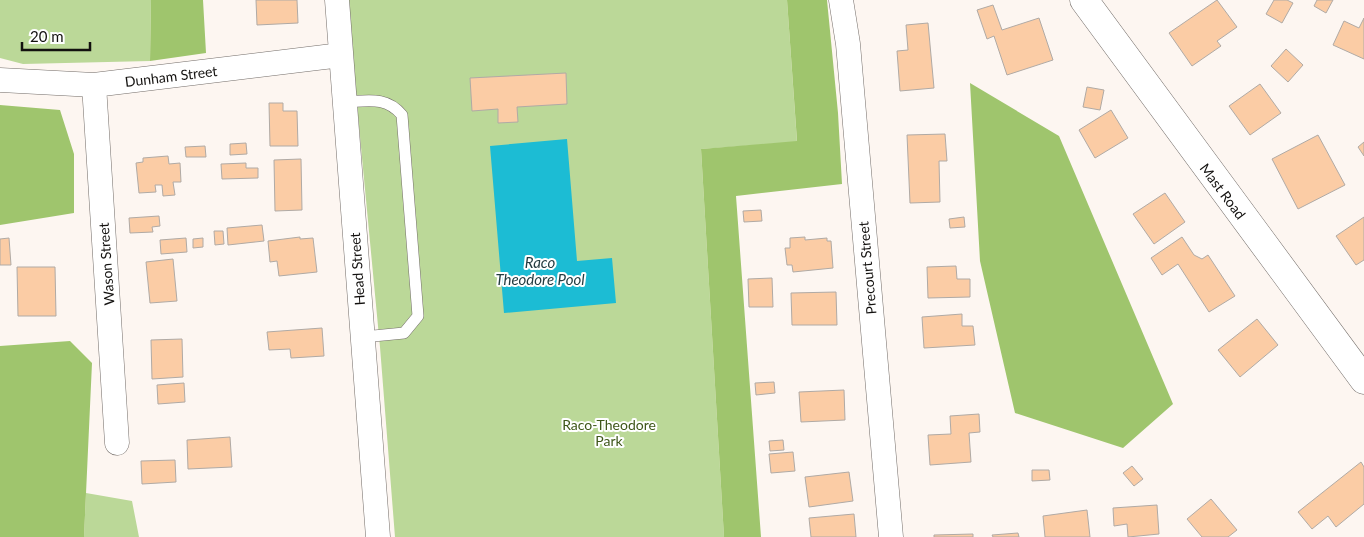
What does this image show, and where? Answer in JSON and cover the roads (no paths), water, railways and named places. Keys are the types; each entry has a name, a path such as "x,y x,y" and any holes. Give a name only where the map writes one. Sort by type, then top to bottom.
{"main road":[{"name":"Mast Road","path":"1084,0 1364,380"}],"street":[{"name":"Head Street","path":"337,0 378,537"},
{"name":"Precourt Street","path":"841,0 848,44 891,537"},
{"name":"Dunham Street","path":"0,80 94,85 341,54"},
{"name":"Wason Street","path":"94,85 117,443"}],"lane":[{"path":"345,102 374,101 392,104 402,115 418,316 404,333 363,337"}],"water":[{"name":"Raco Theodore Pool","path":"567,139 577,261 612,258 616,303 504,313 490,146"}],"park label":[{"name":"Raco-Theodore Park","path":"609,432"}]}
